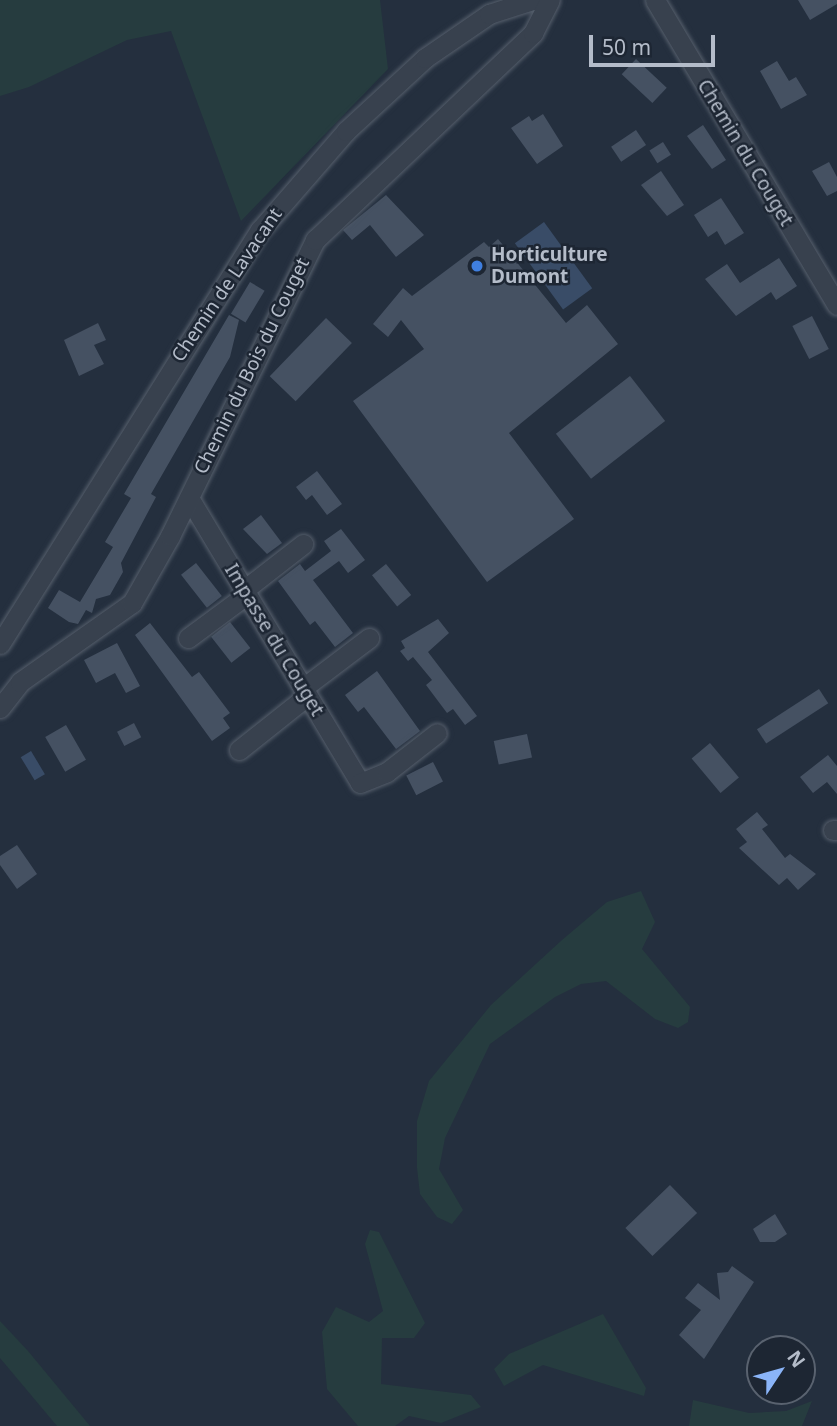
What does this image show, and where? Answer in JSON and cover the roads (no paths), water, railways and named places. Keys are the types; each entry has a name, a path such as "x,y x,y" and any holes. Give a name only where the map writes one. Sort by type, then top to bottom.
{"street":[{"name":"Chemin de Lavacant","path":"0,644 260,230 346,131 415,66 460,32 520,0 532,0"},
{"name":"Chemin du Bois du Couget","path":"0,708 20,682 132,603 188,498 315,240 533,33 550,0"},
{"name":"Chemin du Couget","path":"655,0 837,304"},
{"name":"Impasse du Couget","path":"188,498 359,783 387,772 437,733"},
{"path":"188,639 303,544"},
{"path":"239,750 369,638"}],"water":[{"path":"544,222 592,288 563,309 515,243"},
{"path":"31,751 45,774 35,780 21,757"}],"place":[{"name":"Horticulture Dumont","path":"477,266"}]}
